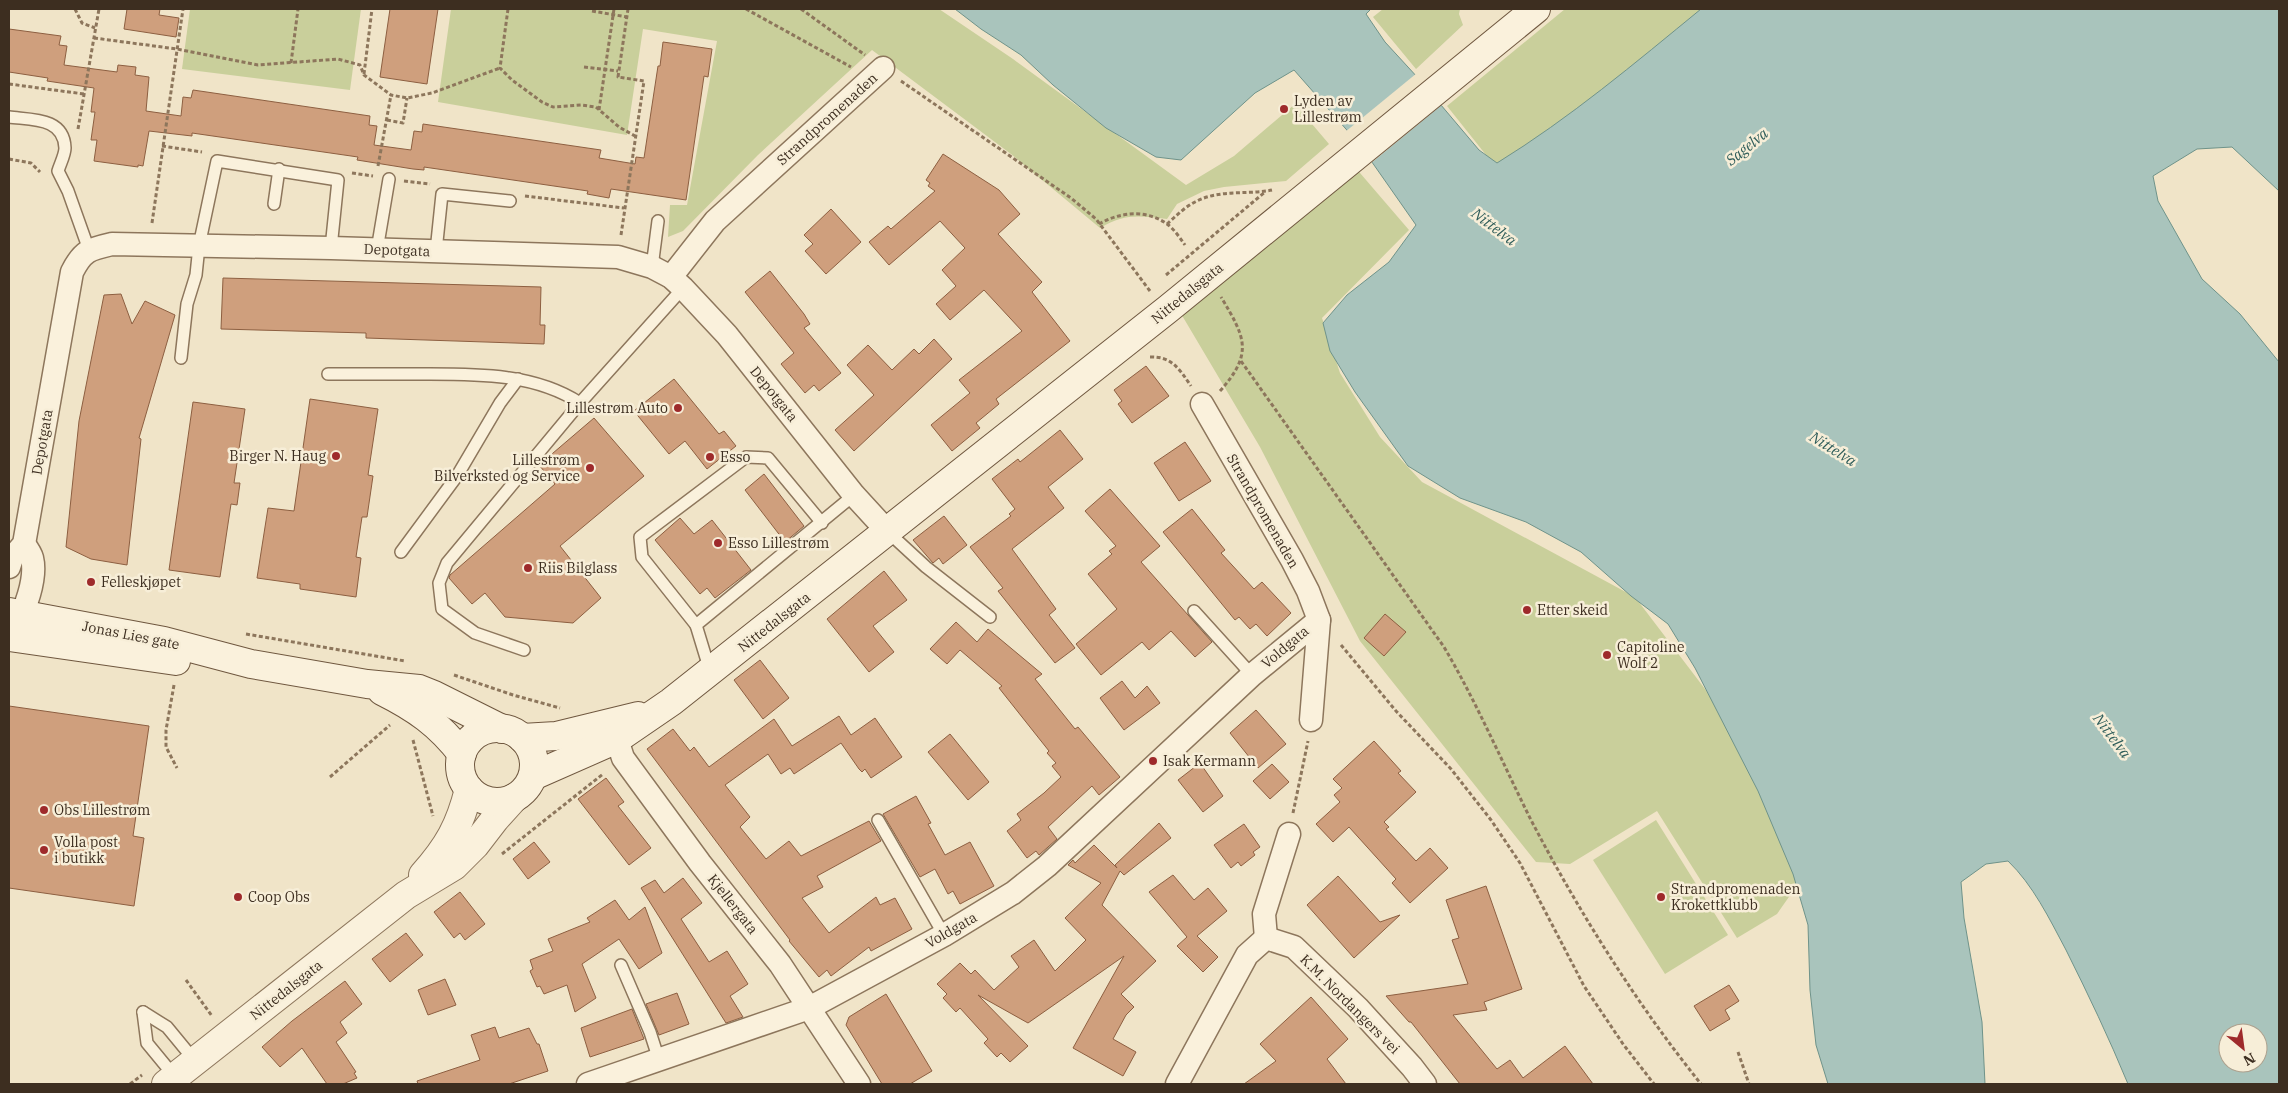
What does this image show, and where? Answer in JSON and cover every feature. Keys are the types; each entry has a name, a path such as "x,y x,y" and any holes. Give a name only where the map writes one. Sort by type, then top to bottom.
{"main road":[{"name":"Nittedalsgata","path":"533,776 614,731 658,711 711,672 1312,192 1536,9"},
{"name":"Jonas Lies gate","path":"12,624 194,664 251,664 367,684 419,689 512,733"},
{"name":"Jonas Lies gate","path":"367,684 412,706 442,729 462,754"},
{"name":"Nittedalsgata","path":"512,733 556,736 614,731"},
{"path":"482,732 512,733 533,755 533,776 526,789 514,798 502,802 490,802 469,790 461,773 462,754 474,737 482,732"},
{"name":"Nittedalsgata","path":"406,895 442,853 455,833 469,790"},
{"name":"Nittedalsgata","path":"175,1066 406,895 454,866 475,845 494,819 514,798"}],"street":[{"name":"Strandpromenaden","path":"669,277 715,221 877,74"},
{"name":"Depotgata","path":"9,567 12,558 24,544 72,272 78,259 89,250 112,244 331,248 618,258 669,277 726,335 854,495 888,532"},
{"name":"Strandpromenaden","path":"1202,404 1292,560 1308,591 1318,620"},
{"name":"Depotgata","path":"12,624 32,572 32,558 24,544"},
{"name":"Voldgata","path":"588,1084 810,1008 944,935 1013,893 1047,866 1252,675 1318,620"},
{"path":"1311,720 1318,620"},
{"name":"Kjellergata","path":"614,731 624,758 639,780 780,964 859,1084"},
{"path":"1177,1084 1247,955 1266,938 1264,914 1288,834"},
{"name":"K.M. Nordangers vei","path":"1266,938 1294,947 1358,1008 1425,1084"}],"lane":[{"path":"9,117 50,122 57,127 65,148 58,171 68,190 89,250"},
{"path":"181,358 187,304 196,275 199,246 217,162 278,169 338,180 331,248"},
{"path":"274,204 278,169"},
{"path":"377,250 389,179"},
{"path":"436,251 442,194 510,201"},
{"path":"524,650 475,633 442,609 439,583 447,563 580,403 669,277 658,221"},
{"path":"328,374 477,374 518,379 568,394 580,403"},
{"path":"401,552 457,476 500,403 518,379"},
{"path":"711,672 696,625 642,557 640,537 746,457 768,458 822,523"},
{"path":"696,625 854,495"},
{"path":"888,532 926,568 990,617"},
{"name":"Voldgata","path":"1194,611 1252,675"},
{"path":"878,820 944,935"},
{"path":"621,965 650,1032 659,1060"}],"path":[{"path":"75,9 82,23 96,28"},
{"path":"78,133 99,9"},
{"path":"149,244 183,9"},
{"path":"291,63 298,9"},
{"path":"364,75 372,9"},
{"path":"500,68 508,9"},
{"path":"599,110 614,9"},
{"path":"618,258 644,81 618,77 628,9"},
{"path":"746,9 877,74"},
{"path":"801,9 877,74"},
{"path":"592,11 627,17"},
{"path":"94,38 177,49 258,65 338,59 360,65 364,75 391,95 407,98 432,93 500,68"},
{"path":"584,67 618,72"},
{"path":"500,68 531,95 553,107 581,105 596,107 619,127 635,136"},
{"name":"Strandpromenaden","path":"877,74 1044,178 1071,198 1099,224 1150,292"},
{"path":"9,84 84,94"},
{"path":"387,120 403,123 407,98"},
{"path":"1167,224 1194,202 1210,196 1277,189"},
{"path":"1099,224 1123,214 1139,213 1167,224 1185,245"},
{"path":"1145,358 1152,356 1174,363 1202,404 1220,390 1241,361 1243,343 1239,330 1217,289"},
{"path":"1241,361 1444,647 1467,686 1532,820 1587,919 1641,1002 1701,1084"},
{"path":"1318,620 1396,711 1451,769 1492,820 1520,864 1584,986 1623,1044 1654,1084"},
{"path":"174,684 166,730 166,747 177,768"},
{"path":"1288,834 1302,777 1311,720"},
{"path":"330,777 393,722"},
{"path":"413,739 434,818"},
{"path":"494,860 610,769"},
{"path":"130,1084 175,1066 214,1018 186,980"},
{"path":"1738,1052 1749,1084"}],"green space":[{"path":"190,9 361,9 350,90 182,69"},
{"path":"451,9 939,9 1013,59 1186,185 1234,156 1295,104 1329,144 1286,181 1224,187 1204,191 1177,204 1167,219 1132,217 1117,220 1100,228 1011,154 872,50 758,155 683,231 668,237 670,205 687,205 717,41 643,29 627,135 438,102"},
{"path":"1383,9 1460,9 1459,14 1463,25 1416,69 1373,17"},
{"path":"1565,9 1708,9 1502,175 1447,106"},
{"path":"1354,166 1409,230 1322,318 1340,373 1380,437 1422,482 1635,597 1740,735 1812,864 1777,914 1737,938 1657,811 1570,864 1536,862 1360,641 1260,447 1177,307"},
{"name":"Strandpromenaden Krokettklubb","path":"1656,820 1728,935 1665,974 1593,860"}],"water":[{"path":"955,9 1371,9 1366,14 1385,42 1479,150 1497,163 1576,109 1701,9 2279,9 2279,191 2232,147 2197,149 2153,176 2158,201 2202,279 2240,314 2279,362 2279,1084 2128,1084 2066,950 2033,891 2008,861 1986,864 1961,882 1964,918 1982,1022 1985,1084 1828,1084 1816,1045 1810,990 1808,925 1793,874 1758,791 1695,668 1668,624 1631,596 1581,552 1526,522 1460,498 1408,466 1355,392 1330,351 1323,323 1347,295 1389,262 1416,225 1360,145 1294,70 1255,93 1181,160 1156,157 1106,128 1053,85 1021,55 981,29"}],"pier":[{"path":"1417,73 1443,104 1370,164 1345,132"}],"building":[{"path":"127,9 160,9 159,15 179,18 176,37 124,29"},
{"path":"390,9 438,9 427,84 380,77"},
{"path":"9,29 61,36 59,45 67,46 64,65 117,72 118,65 136,67 135,75 149,77 146,111 181,116 183,97 191,98 193,90 370,116 369,125 377,126 374,145 411,150 414,131 422,132 423,124 601,150 599,158 635,164 636,157 644,158 663,42 712,49 708,77 704,76 686,200 611,189 609,198 587,194 588,191 424,167 424,170 413,169 357,160 358,157 192,133 192,136 149,131 143,166 138,165 138,167 94,161 97,140 91,140 95,112 91,112 94,88 47,81 48,78 9,72"},
{"path":"943,154 999,190 1020,214 998,234 1042,282 1032,292 1070,341 996,399 999,404 976,423 980,428 952,451 931,425 970,393 959,380 1022,331 984,290 950,320 936,304 956,286 942,270 965,248 940,221 889,265 869,242 888,226 891,229 935,191 928,186 930,183 926,180"},
{"path":"831,209 861,242 826,274 805,251 813,244 804,235"},
{"path":"770,271 810,324 804,328 841,373 819,391 814,385 805,393 781,364 794,353 745,292"},
{"path":"223,278 541,287 540,325 545,325 544,344 366,338 366,333 221,329"},
{"path":"121,294 132,324 145,301 175,315 139,438 141,439 127,565 91,559 66,547 79,421 104,295"},
{"path":"934,339 952,359 854,451 835,430 874,395 847,365 868,345 892,370 914,349 919,354"},
{"path":"1146,366 1169,396 1132,423 1118,404 1122,401 1114,390"},
{"path":"674,379 719,434 724,431 736,446 707,469 685,441 669,454 634,411"},
{"path":"310,399 378,409 368,475 373,476 367,517 362,517 356,557 361,558 356,597 300,589 300,584 257,578 268,508 294,511"},
{"path":"193,402 245,409 234,483 240,483 237,505 231,504 220,577 169,570"},
{"path":"594,418 644,476 560,546 601,598 573,623 505,617 485,593 472,604 449,578 450,575 555,484 539,465"},
{"path":"1060,430 1083,459 1048,487 1064,508 1012,549 1056,609 1049,615 1075,648 1055,663 998,591 1003,588 970,547 1011,516 1009,514 1015,509 992,479 1018,459 1020,462"},
{"path":"1185,442 1211,481 1179,501 1154,463"},
{"path":"764,474 804,526 785,542 745,490"},
{"path":"1110,489 1160,546 1141,562 1212,642 1195,657 1171,631 1149,650 1142,642 1101,675 1076,644 1117,609 1088,574 1112,554 1109,551 1116,546 1085,511"},
{"path":"1192,509 1225,550 1221,553 1254,589 1262,582 1291,613 1267,636 1256,624 1250,629 1239,617 1235,620 1163,532"},
{"path":"944,516 967,545 943,564 939,558 933,563 913,540"},
{"path":"680,518 694,534 712,520 751,570 715,598 707,588 700,594 655,540"},
{"path":"884,571 907,600 873,626 894,652 869,672 827,619"},
{"path":"1385,614 1406,632 1384,656 1364,638"},
{"path":"956,622 977,642 988,629 1042,674 1035,679 1075,729 1078,727 1120,777 1099,795 1092,786 1048,827 1057,839 1039,855 1036,851 1027,858 1007,831 1021,820 1017,814 1061,777 1052,766 1056,763 1047,753 1049,751 999,688 1002,686 960,650 947,664 930,649"},
{"path":"760,660 789,698 763,719 734,680"},
{"path":"1122,681 1135,698 1147,686 1160,703 1124,730 1100,698"},
{"path":"9,706 149,726 133,836 144,838 134,906 9,888"},
{"path":"1256,710 1286,744 1258,768 1230,733"},
{"path":"839,716 851,735 875,718 902,757 871,778 865,769 862,772 859,769 841,743 794,774 790,768 781,774 768,754 725,785 750,817 740,827 766,859 789,841 801,856 869,821 881,841 817,876 823,887 802,898 829,933 876,897 880,905 895,898 912,929 871,951 869,947 831,976 827,970 819,977 789,941 647,749 673,729 690,751 694,747 709,767 774,719 792,746"},
{"path":"950,734 989,782 968,800 928,752"},
{"path":"1374,741 1401,771 1398,773 1416,792 1384,822 1389,827 1386,829 1416,861 1430,848 1448,868 1410,903 1392,883 1396,879 1349,827 1333,842 1316,824 1340,802 1334,795 1342,788 1333,779"},
{"path":"1200,763 1223,796 1203,812 1178,780"},
{"path":"1272,764 1289,782 1270,799 1253,781"},
{"path":"606,778 624,802 618,806 651,848 629,865 578,799"},
{"path":"916,796 931,823 928,824 945,855 970,842 994,886 960,904 953,891 948,894 935,869 920,877 883,814"},
{"path":"1159,823 1171,838 1124,875 1120,871 1102,905 1156,961 1121,994 1134,1007 1126,1015 1113,1039 1136,1052 1123,1076 1073,1048 1124,956 1028,1023 978,995 1028,1046 1010,1062 1001,1053 997,1057 984,1043 988,1039 960,1008 956,1012 943,998 947,994 937,984 960,963 971,974 975,970 994,990 1019,967 1011,956 1034,940 1055,971 1086,940 1065,918 1101,883 1068,865 1073,860 1075,863 1094,845 1117,868 1115,865"},
{"path":"1244,824 1260,847 1253,852 1255,855 1241,866 1238,862 1231,868 1214,845"},
{"path":"534,842 550,862 528,879 513,859"},
{"path":"1173,875 1194,900 1208,888 1227,911 1197,936 1218,957 1203,972 1177,946 1187,937 1149,892"},
{"path":"1338,876 1380,922 1400,915 1354,958 1307,905"},
{"path":"683,878 702,903 681,919 709,962 727,951 748,984 730,996 743,1017 726,1023 641,888 655,880 664,893"},
{"path":"1486,886 1522,989 1484,1002 1487,1010 1453,1015 1497,1069 1510,1060 1523,1078 1565,1046 1593,1084 1460,1084 1411,1022 1386,996 1468,984 1452,940 1459,938 1446,900"},
{"path":"460,892 485,924 465,940 460,933 454,938 434,912"},
{"path":"615,900 629,920 645,907 662,953 639,969 619,939 582,964 596,998 575,1012 567,985 544,994 540,986 537,987 530,971 533,969 530,960 553,951 548,939 590,922 587,918"},
{"path":"406,933 423,955 390,982 372,959"},
{"path":"445,979 456,1005 428,1015 418,990"},
{"path":"345,981 362,1004 340,1022 347,1033 336,1042 356,1072 354,1073 357,1078 343,1084 327,1084 302,1048 280,1067 262,1047 292,1021"},
{"path":"1729,985 1739,1001 1725,1010 1730,1019 1710,1031 1694,1006"},
{"path":"677,993 689,1024 659,1035 646,1004"},
{"path":"886,994 932,1071 910,1084 882,1084 846,1025 849,1017"},
{"path":"1311,997 1348,1039 1327,1059 1346,1084 1244,1084 1276,1061 1260,1044"},
{"path":"632,1009 644,1039 590,1057 581,1028"},
{"path":"495,1027 499,1038 529,1028 537,1044 539,1044 548,1071 509,1084 418,1084 417,1081 480,1060 471,1035"}],"place":[{"name":"Lyden av Lillestrøm","path":"1284,109"},
{"name":"Lillestrøm Auto","path":"678,408"},
{"name":"Birger N. Haug","path":"336,456"},
{"name":"Esso","path":"710,457"},
{"name":"Lillestrøm Bilverksted og Service","path":"590,468"},
{"name":"Esso Lillestrøm","path":"718,543"},
{"name":"Riis Bilglass","path":"528,568"},
{"name":"Felleskjøpet","path":"91,582"},
{"name":"Etter skeid","path":"1527,610"},
{"name":"Capitoline Wolf 2","path":"1607,655"},
{"name":"Isak Kermann","path":"1153,761"},
{"name":"Obs Lillestrøm","path":"44,810"},
{"name":"Volla post i butikk","path":"44,850"},
{"name":"Coop Obs","path":"238,897"},
{"name":"Strandpromenaden Krokettklubb","path":"1661,897"}],"water label":[{"name":"Sagelva","path":"1747,147"},
{"name":"Nittelva","path":"1494,227"},
{"name":"Nittelva","path":"1833,449"},
{"name":"Nittelva","path":"2112,736"}]}
